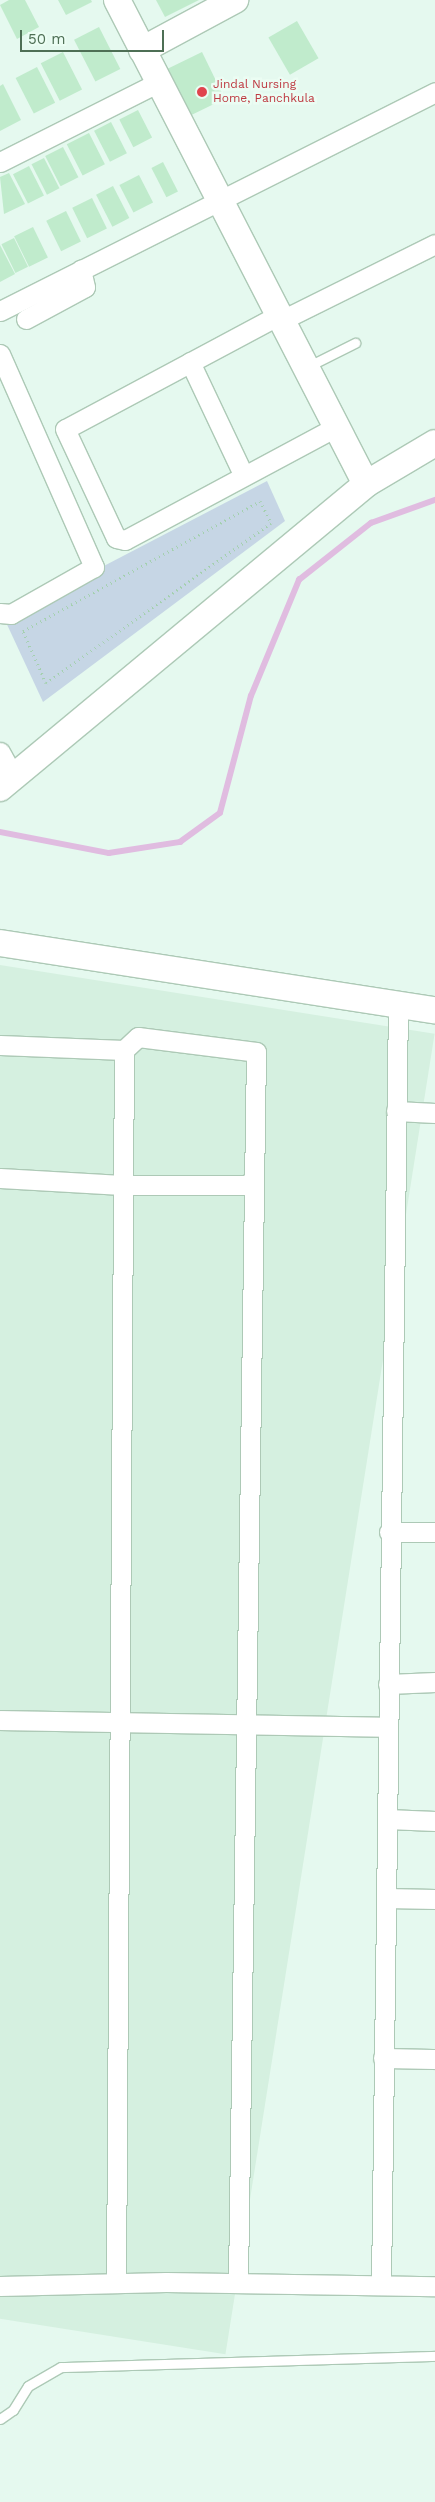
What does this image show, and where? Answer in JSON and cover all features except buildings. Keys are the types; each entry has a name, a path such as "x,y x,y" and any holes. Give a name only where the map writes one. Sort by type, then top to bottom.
{"street":[{"path":"117,0 278,318 366,484"},
{"path":"142,50 235,0"},
{"path":"0,162 159,82"},
{"path":"0,311 217,198 435,92"},
{"path":"336,427 242,474 120,540 64,433 67,426 190,362 435,244"},
{"path":"26,319 84,287 80,269"},
{"path":"0,354 94,566 84,576 11,614 0,613"},
{"path":"190,362 242,474"},
{"path":"0,752 7,782 366,484 435,443"},
{"path":"0,943 435,1010"},
{"path":"381,2285 398,1003"},
{"path":"0,1045 124,1050 138,1037 256,1052 238,2283"},
{"path":"116,2283 116,1722 124,1050"},
{"path":"396,1111 435,1113"},
{"path":"0,1178 122,1185 247,1185 254,1180"},
{"path":"390,1532 435,1532"},
{"path":"388,1684 435,1682"},
{"path":"0,1720 388,1727"},
{"path":"387,1819 435,1821"},
{"path":"386,1898 435,1899"},
{"path":"383,2058 435,2059"},
{"path":"0,2286 116,2283 435,2286"}],"lane":[{"path":"305,368 355,343"},
{"path":"0,2419 13,2410 28,2386 61,2366 435,2356"}],"path":[{"path":"260,502 271,523 46,683 23,631 260,502"}],"shaded area":[{"path":"267,481 285,521 43,702 4,618"},
{"path":"0,965 435,1034 225,2354 0,2319"}],"waterway":[{"path":"0,832 109,853 180,842 220,813 251,696 299,580 371,523 435,500"}],"place":[{"name":"Jindal Nursing Home, Panchkula","path":"202,92"}]}
